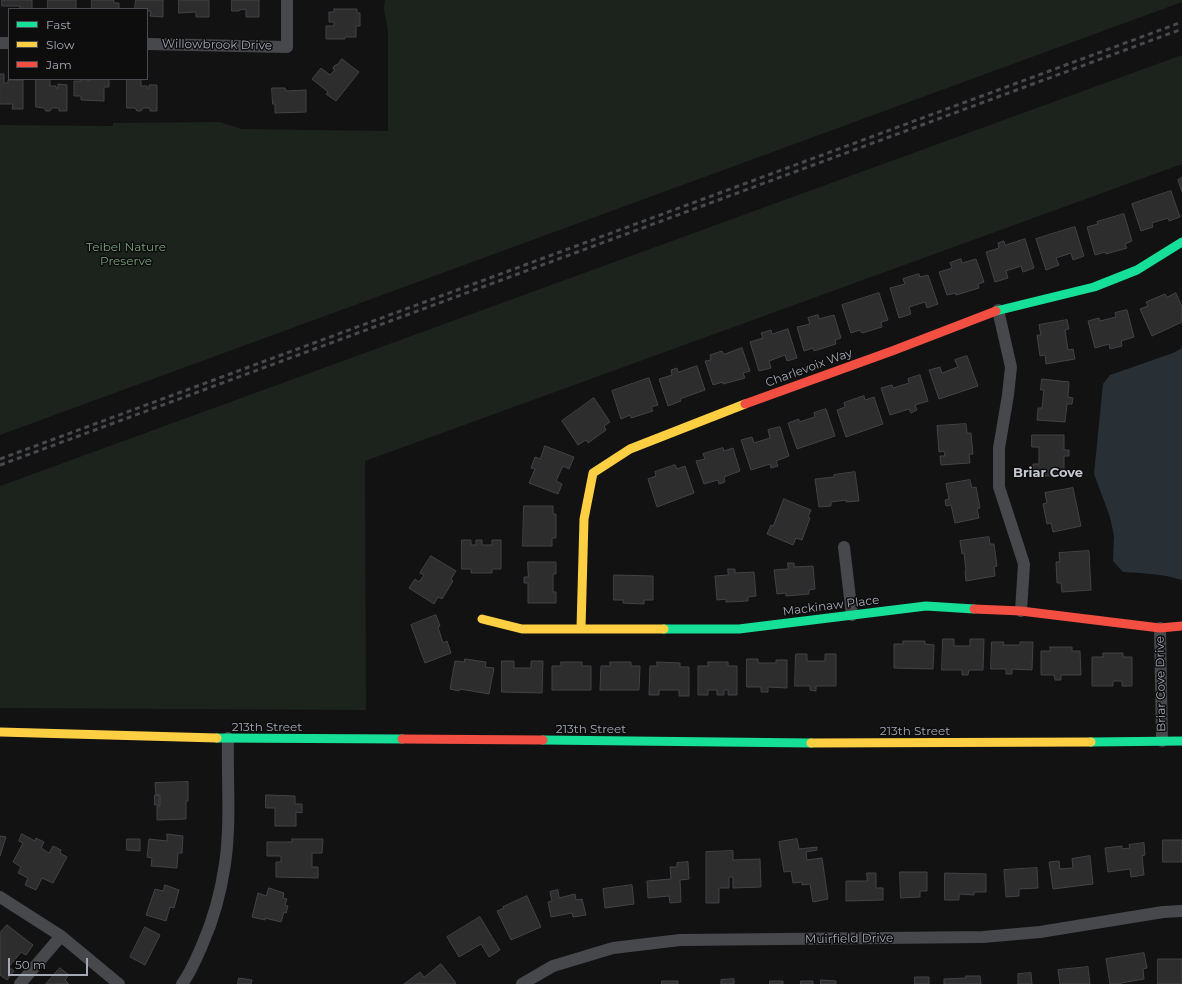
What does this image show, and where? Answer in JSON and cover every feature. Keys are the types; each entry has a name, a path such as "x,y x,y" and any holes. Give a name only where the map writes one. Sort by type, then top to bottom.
{"street":[{"name":"Willowbrook Drive","path":"148,44 287,47 287,0"},
{"name":"Charlevoix Way","path":"581,628 584,519 593,473 630,449 773,393 892,351 998,310 1094,287 1137,270 1182,242"},
{"path":"998,310 1011,367 1000,448 1000,487 1024,564 1021,611"},
{"path":"844,547 852,615"},
{"name":"Mackinaw Place","path":"482,619 522,629 739,629 926,606 1021,611 1160,628 1182,626"},
{"name":"Briar Cove Drive","path":"1160,628 1162,741"},
{"name":"213th Street","path":"0,732 228,738 865,743 1182,741"},
{"path":"182,984 197,957 209,928 219,897 225,863 228,823 228,738"},
{"path":"0,898 61,936 119,984"},
{"name":"Muirfield Drive","path":"522,984 553,966 613,948 672,941 983,937 1040,932 1164,912 1182,911"},
{"path":"20,984 61,936"}],"green space":[{"name":"Teibel Nature Preserve","path":"385,0 1182,0 1182,2 0,435 0,125 113,126 113,123 220,122 241,129 388,131 388,32 384,9"},
{"path":"1182,55 1182,164 365,461 366,710 0,708 0,486"}],"shaded area":[{"path":"1182,348 1182,580 1160,575 1123,572 1113,561 1114,536 1110,517 1094,474 1103,384 1110,375 1173,353"}],"building":[{"path":"2,0 32,0 32,8 2,6"},
{"path":"48,0 76,0 76,8 48,8"},
{"path":"92,0 114,0 114,3 119,3 119,8 92,8"},
{"path":"136,0 163,0 163,17 150,16 151,11 148,11 148,8 135,8"},
{"path":"179,0 209,0 209,17 196,17 196,12 179,13"},
{"path":"232,0 259,0 259,17 246,17 246,9 232,11"},
{"path":"334,9 357,9 357,13 360,13 360,26 356,26 356,37 345,37 345,39 326,39 326,26 334,26 334,22 329,22 329,12 334,12"},
{"path":"342,59 359,72 336,101 326,94 328,92 312,79 321,68 330,75 335,70 333,69 334,66"},
{"path":"0,74 4,74 4,83 8,83 8,80 23,80 23,109 12,109 13,104 0,104"},
{"path":"36,80 50,80 50,86 56,86 56,88 58,88 58,84 67,85 67,111 59,111 59,108 52,108 50,111 46,111 44,108 36,107"},
{"path":"109,80 109,87 104,87 104,101 81,100 81,96 74,96 74,81"},
{"path":"127,80 141,80 141,86 147,86 147,88 149,88 149,85 157,85 157,111 150,111 150,108 143,108 141,111 137,111 135,108 127,108"},
{"path":"272,88 285,88 286,91 306,90 306,112 275,113"},
{"path":"1182,178 1182,192 1178,180"},
{"path":"1171,191 1180,217 1169,221 1168,218 1152,223 1153,227 1141,231 1132,204"},
{"path":"1124,214 1132,241 1125,244 1127,248 1106,254 1105,252 1095,255 1087,227 1098,224 1097,222"},
{"path":"1075,227 1084,256 1073,260 1071,253 1056,258 1059,265 1046,270 1036,239"},
{"path":"1025,239 1034,268 1023,272 1021,266 1006,271 1008,278 995,282 986,252 999,248 998,243 1004,241 1005,245"},
{"path":"961,259 962,263 976,259 984,282 978,284 979,288 956,295 956,293 947,295 939,272 952,268 950,263"},
{"path":"919,274 920,277 928,275 938,304 927,308 925,302 909,307 911,314 899,318 890,288 905,284 903,279"},
{"path":"879,293 888,320 881,322 882,327 862,333 860,330 851,333 842,305"},
{"path":"1176,293 1182,307 1182,322 1152,336 1140,309 1148,306 1146,302 1165,294 1167,297"},
{"path":"1127,310 1134,337 1121,341 1122,346 1110,349 1109,344 1095,348 1088,321 1099,318 1100,321 1116,317 1115,313"},
{"path":"818,315 819,319 834,315 841,338 835,340 836,344 814,351 813,348 804,351 797,327 810,324 808,318"},
{"path":"1067,320 1069,329 1065,330 1068,350 1073,349 1075,359 1046,364 1045,355 1040,356 1037,335 1041,335 1039,325"},
{"path":"788,329 797,358 787,361 785,355 769,361 771,368 759,371 750,342 763,338 761,333 771,330 772,334"},
{"path":"742,348 750,371 743,373 745,378 713,385 705,361 711,360 710,355 722,351 724,354"},
{"path":"967,356 978,386 939,399 929,370 940,367 942,373 958,367 955,360"},
{"path":"697,366 705,390 680,399 681,401 668,406 659,379 672,375 671,370 677,368 678,372"},
{"path":"920,375 928,401 915,405 917,410 911,413 909,409 890,415 881,388 892,385 893,388 909,383 908,379"},
{"path":"649,378 658,405 651,407 653,411 631,418 630,415 621,419 612,391"},
{"path":"1042,379 1069,382 1068,397 1073,398 1072,404 1067,404 1065,422 1037,420 1038,408 1042,408 1044,390 1041,390"},
{"path":"864,396 865,400 874,397 883,424 846,437 837,410 845,407 844,403"},
{"path":"594,398 610,422 604,426 606,430 588,443 586,440 578,445 562,421"},
{"path":"826,409 835,436 797,449 788,423 799,419 799,422 815,417 814,413"},
{"path":"966,424 967,433 971,433 973,454 969,454 970,463 941,465 940,456 945,456 944,451 939,452 937,426"},
{"path":"780,427 789,456 776,461 778,466 771,468 770,464 751,470 741,440 752,437 754,443 770,438 768,430"},
{"path":"1032,435 1064,435 1064,450 1069,450 1069,456 1064,456 1064,476 1033,476 1033,464 1039,464 1039,447 1032,447"},
{"path":"545,446 574,457 569,469 563,466 556,481 562,484 558,494 529,483 535,469 531,468 535,457 540,459"},
{"path":"723,448 724,451 733,448 740,471 724,477 725,482 719,484 718,480 704,484 696,461 705,459 703,454"},
{"path":"675,465 677,469 685,466 694,493 657,507 648,479 656,476 655,472"},
{"path":"855,472 859,501 846,502 846,500 831,502 831,506 819,507 815,479 834,477 834,475"},
{"path":"970,480 972,488 976,487 980,508 977,509 979,518 955,523 951,505 946,506 945,500 949,499 946,484"},
{"path":"1073,488 1081,526 1053,532 1051,523 1047,524 1043,504 1047,503 1045,493"},
{"path":"784,499 811,510 808,517 810,518 802,540 796,538 793,545 767,534 771,525 773,526"},
{"path":"524,506 553,506 553,514 556,514 556,538 552,538 552,546 523,546"},
{"path":"989,537 990,544 994,544 997,566 994,567 995,576 966,581 964,553 962,554 960,541"},
{"path":"462,540 471,540 471,545 476,545 476,540 482,540 482,545 492,545 492,540 501,540 501,569 492,569 492,573 471,573 471,569 462,569"},
{"path":"1089,551 1091,590 1062,592 1061,583 1057,583 1056,562 1060,562 1059,553"},
{"path":"431,556 456,571 451,579 453,581 442,599 438,597 434,604 409,588 415,579 419,582 424,575 420,573"},
{"path":"528,562 556,562 556,574 553,574 553,592 556,592 556,603 528,603 528,583 524,583 524,577 528,577"},
{"path":"788,563 794,563 794,567 813,566 815,589 809,590 809,594 786,596 786,593 777,594 774,570 788,569"},
{"path":"728,569 735,569 735,573 754,572 756,596 748,597 748,601 726,602 726,599 717,600 715,576 728,575"},
{"path":"614,575 653,576 653,600 644,600 644,604 623,603 623,600 614,600"},
{"path":"436,615 440,626 438,627 443,643 447,641 451,653 425,663 411,625"},
{"path":"943,639 954,639 954,646 970,646 970,639 984,639 983,670 969,670 968,675 962,675 962,670 942,670"},
{"path":"903,641 925,641 925,644 934,645 933,669 894,668 894,644 903,644"},
{"path":"992,642 1004,642 1003,645 1020,645 1020,642 1033,642 1032,670 1012,669 1012,674 1006,674 1006,669 991,669"},
{"path":"1050,647 1072,647 1072,651 1080,651 1081,675 1061,675 1061,680 1055,680 1054,675 1041,675 1041,651 1050,651"},
{"path":"1103,653 1123,653 1123,657 1132,657 1132,686 1122,686 1122,681 1113,681 1113,686 1092,686 1092,657 1103,657"},
{"path":"796,654 807,654 807,661 825,661 825,654 836,654 836,686 816,686 816,691 810,690 810,686 795,686"},
{"path":"465,659 486,662 485,667 494,668 489,694 460,689 459,691 450,689 455,661 464,662"},
{"path":"747,659 758,659 758,663 776,663 776,660 787,660 787,688 768,687 768,692 761,692 761,687 747,687"},
{"path":"502,661 514,661 514,668 531,668 531,661 543,661 542,693 502,692"},
{"path":"561,662 582,662 582,666 591,666 591,690 552,690 552,666 561,666"},
{"path":"610,662 631,662 631,666 640,666 639,690 600,690 601,666 610,666"},
{"path":"657,662 680,663 680,667 689,667 689,696 679,696 679,690 659,690 659,695 649,695 650,666 657,666"},
{"path":"708,662 728,662 728,666 737,666 737,695 728,695 728,690 724,690 724,695 717,695 717,690 708,690 708,695 698,695 698,666 708,666"},
{"path":"188,782 186,819 157,820 157,806 160,806 160,795 156,795 155,783"},
{"path":"155,795 159,795 159,805 155,805"},
{"path":"266,795 295,796 295,804 302,804 302,813 296,812 296,826 275,826 275,808 266,808"},
{"path":"22,834 35,841 36,838 44,842 41,848 49,853 53,846 61,850 60,853 67,857 53,883 42,878 36,890 25,885 28,878 18,873 21,867 13,862 23,843 19,841"},
{"path":"167,834 183,836 182,853 178,853 177,868 151,866 152,858 147,857 149,839 167,841"},
{"path":"0,836 6,837 0,856"},
{"path":"127,839 140,839 140,851 127,850"},
{"path":"292,839 323,839 322,853 312,853 312,867 318,867 318,878 276,877 276,862 281,862 281,856 267,856 267,842 292,842"},
{"path":"797,839 799,849 817,847 817,850 806,852 807,860 822,858 828,899 813,902 810,884 802,885 802,882 793,883 791,871 784,872 779,842"},
{"path":"1163,840 1182,840 1182,862 1163,862"},
{"path":"1144,843 1145,855 1142,856 1144,875 1131,877 1130,869 1108,872 1105,848 1122,846 1122,849 1130,848 1129,845"},
{"path":"733,851 733,860 760,859 761,887 733,888 733,877 729,877 729,888 719,888 719,903 706,903 706,852"},
{"path":"1090,856 1093,884 1053,889 1049,862 1059,861 1060,869 1073,868 1072,859"},
{"path":"688,862 689,879 680,880 681,902 670,903 669,896 648,898 647,881 671,879 670,867 677,867 677,863"},
{"path":"1037,868 1038,888 1019,889 1019,896 1006,897 1004,870"},
{"path":"900,872 927,872 927,891 920,891 920,897 901,898"},
{"path":"867,873 876,873 876,888 883,888 883,900 846,901 846,881 867,881"},
{"path":"945,873 986,874 986,892 974,892 974,895 959,894 959,900 945,900"},
{"path":"165,885 179,890 174,908 170,907 166,921 146,915 155,889 163,891"},
{"path":"632,885 634,904 605,908 603,889"},
{"path":"269,888 284,893 283,898 287,899 285,905 288,906 286,913 284,912 281,922 265,918 265,920 252,917 258,893 266,896"},
{"path":"558,890 559,898 575,894 576,900 582,899 586,915 573,917 572,913 551,917 548,902 552,901 550,892"},
{"path":"527,896 541,927 511,940 497,911"},
{"path":"480,917 500,950 489,957 481,944 459,957 447,937"},
{"path":"7,925 33,945 26,955 21,952 9,967 14,971 7,980 0,975 0,933"},
{"path":"145,927 160,935 145,965 130,957"},
{"path":"1144,953 1147,968 1143,969 1144,979 1121,984 1110,984 1106,959"},
{"path":"1158,959 1182,959 1182,984 1158,984"},
{"path":"441,964 456,983 404,984 420,972 424,977"},
{"path":"1088,967 1090,984 1060,984 1058,970"},
{"path":"60,968 69,975 65,980 69,984 46,984"},
{"path":"1031,973 1032,984 1018,984 1018,974"},
{"path":"966,976 980,976 981,984 944,984 944,979 966,978"},
{"path":"915,977 929,977 929,984 915,984"},
{"path":"239,978 252,980 251,984 238,984"},
{"path":"734,979 734,984 721,984 721,980"},
{"path":"821,980 836,981 836,984 821,984"},
{"path":"662,981 678,981 678,984 662,984"},
{"path":"770,981 783,981 783,984 770,984"},
{"path":"801,981 813,981 813,984 801,984"}],"railway":[{"path":"0,459 1182,22"},
{"path":"0,465 1182,29"}],"traffic: fast":[{"path":"996,311 1094,287 1137,270 1182,242"},
{"path":"664,629 739,629 926,606 974,609"},
{"path":"217,738 402,739"},
{"path":"543,740 811,743"},
{"path":"1091,742 1182,741"}],"traffic: slow":[{"path":"581,628 584,519 593,473 630,449 745,404"},
{"path":"482,619 522,629 664,629"},
{"path":"0,732 217,738"},
{"path":"811,743 1091,742"}],"traffic: jam":[{"path":"745,404 892,351 996,311"},
{"path":"974,609 1021,611 1160,628 1182,626"},
{"path":"402,739 543,740"}],"district":[{"name":"Briar Cove","path":"1048,473"}]}
